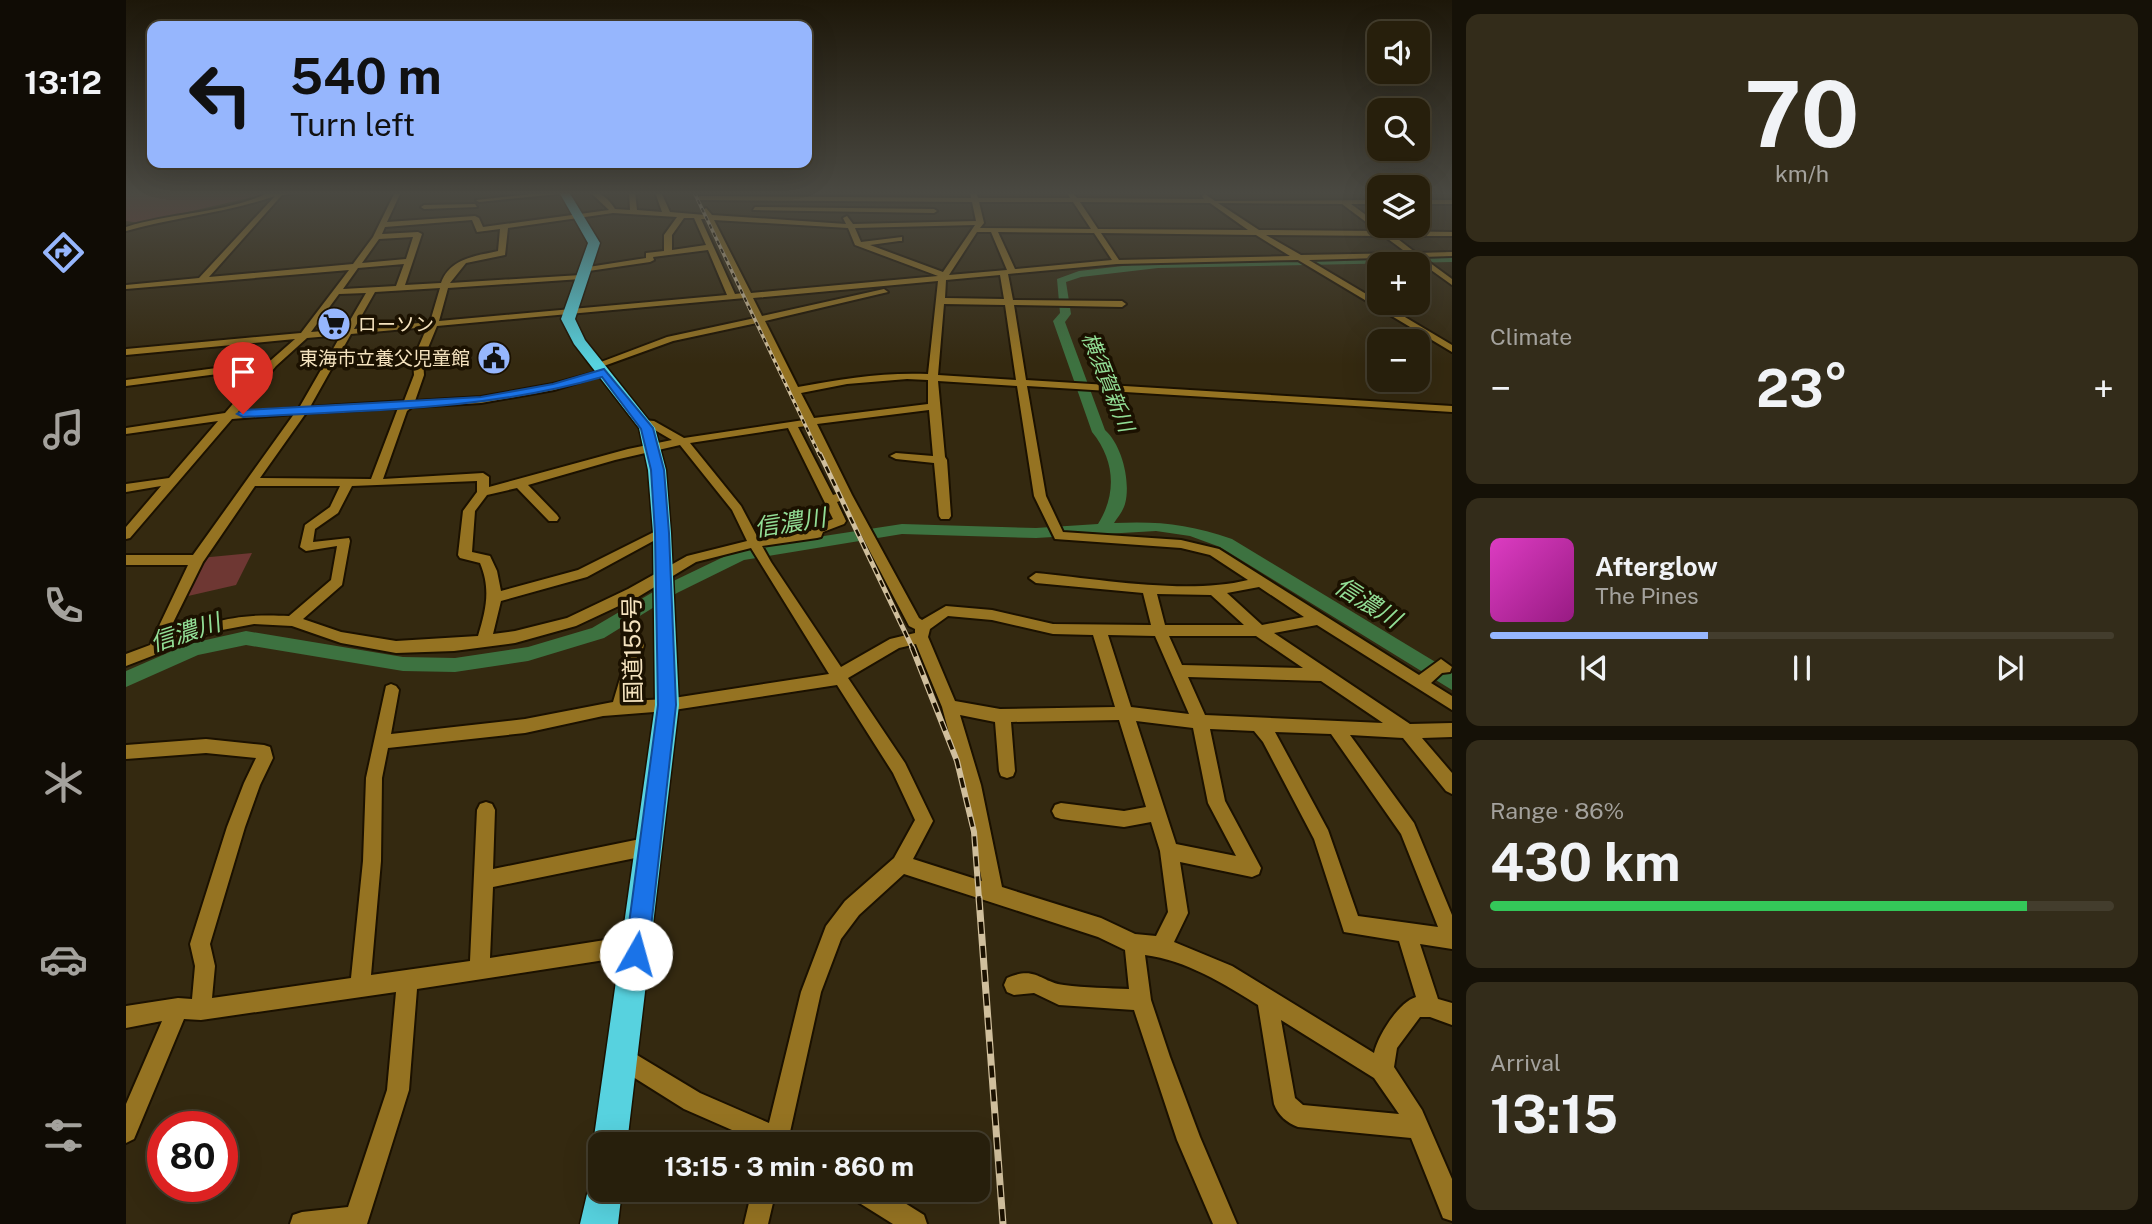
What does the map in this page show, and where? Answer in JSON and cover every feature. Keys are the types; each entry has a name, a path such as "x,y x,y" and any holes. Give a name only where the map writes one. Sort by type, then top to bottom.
{"highway":[{"path":"569,312 592,249"},
{"name":"国道155号","path":"569,312 573,330 643,423 653,447 662,533 667,705 612,1132"},
{"path":"600,1224 603,1202"}],"street":[{"path":"202,280 229,249"},
{"path":"126,535 273,364 304,337 368,249"},
{"path":"400,287 413,249"},
{"path":"376,483 402,410 408,405 419,375 418,360 433,325 447,278 463,261 502,253 502,249"},
{"path":"338,292 583,274 650,260 649,255 689,249"},
{"path":"713,249 733,298"},
{"path":"725,249 846,495 862,519 914,622 922,632 950,707 972,785 994,895"},
{"path":"873,249 942,277"},
{"path":"946,516 934,406 934,378 942,277 962,249"},
{"path":"1000,249 1008,272 1009,303 1041,496 1062,538 1144,540 1203,548 1235,564 1319,619 1433,674 1452,704"},
{"path":"1108,249 1117,262"},
{"path":"1287,249 1424,336 1452,349"},
{"path":"1430,255 1452,254"},
{"path":"126,352 1117,262 1367,258"},
{"path":"126,287 409,261"},
{"path":"371,273 377,264"},
{"path":"1430,267 1452,283"},
{"path":"358,290 365,282"},
{"path":"126,431 228,416 511,396 601,369 670,339 897,289 895,284"},
{"path":"157,649 157,641 197,560 302,411 372,289"},
{"path":"942,301 1122,304"},
{"path":"126,383 273,364"},
{"path":"794,391 878,377 934,378 1452,409"},
{"path":"483,492 653,447 934,406"},
{"path":"643,423 650,423 682,442 737,509 765,564 900,768 924,821 901,864 852,908 832,933 811,992 783,1132"},
{"path":"126,660 157,649 174,639 236,620 292,621 341,638 415,648 484,641 570,622 664,577 692,559 817,534 817,530 831,527 840,521 792,425"},
{"path":"897,456 941,460"},
{"path":"253,482 376,483 483,477 483,492 469,511 466,555 485,559 493,577 496,597 484,641"},
{"path":"126,488 173,481"},
{"path":"292,621 337,582 344,541 306,547 307,531 314,521 333,512 348,482"},
{"path":"520,484 553,518"},
{"path":"830,500 846,495"},
{"path":"496,597 582,574 662,533"},
{"path":"126,560 197,560"},
{"path":"1036,578 1149,588 1213,589 1259,582"},
{"path":"1149,588 1159,629 1200,722 1217,803 1252,868 1169,851"},
{"path":"1213,589 1259,631 1408,731 1452,786"},
{"path":"382,742 525,726 619,708 667,705 838,678 895,643 922,632 946,611 969,612 1053,629 1099,630 1259,631 1319,619"},
{"path":"1099,630 1169,851 1178,913 1161,947"},
{"path":"619,708 637,645"},
{"path":"1178,671 1324,676"},
{"path":"360,986 372,861 374,778 391,690"},
{"path":"950,707 1002,716 1125,713 1200,722 1408,731 1452,730"},
{"path":"1002,716 1007,771"},
{"path":"1258,724 1269,737 1322,836 1351,925 1407,935 1452,939 1408,829 1335,728"},
{"path":"126,752 206,746 264,752 265,758 252,783 236,827 200,944 205,966 201,1010"},
{"path":"480,970 486,810"},
{"path":"1061,811 1097,818 1124,819 1157,813"},
{"path":"483,880 650,846"},
{"path":"901,864 1101,928 1134,944 1161,947 1225,973 1382,1070 1395,1084 1417,1127 1452,1209"},
{"path":"1407,935 1430,1007"},
{"path":"1134,944 1141,1000 1189,1140 1225,1224"},
{"path":"126,1017 178,1008 201,1010 637,945"},
{"path":"302,1224 356,1222 398,1090 408,979"},
{"path":"1014,985 1035,983 1059,995 1141,1000"},
{"path":"1267,998 1285,1104 1298,1116 1417,1127"},
{"path":"1382,1070 1387,1043 1415,1007 1430,1007 1452,1014"},
{"path":"126,1131 178,1008"},
{"path":"622,1057 692,1101 759,1132"},
{"path":"756,1224 761,1202"},
{"path":"881,1202 915,1224"}],"shaded area":[{"path":"252,553 236,585 175,599 200,558"}],"waterway":[{"name":"横須賀新川","path":"1430,260 1452,259"},
{"name":"横須賀新川","path":"1104,527 1118,502 1115,464 1109,444 1099,432 1059,321 1066,314 1061,281 1079,274 1158,265 1367,261"},
{"name":"信濃川","path":"126,679 194,649 246,638 403,664 455,665 528,654 598,633 671,589 740,555 902,529 1036,533 1156,526 1192,531 1226,543 1452,682"}],"railway":[{"path":"721,249 820,456"},
{"path":"820,454 913,649"},
{"path":"912,647 957,761 974,832 979,899"},
{"path":"979,898 1003,1224"}],"place":[{"name":"ローソン","path":"334,324"},
{"name":"東海市立養父児童館","path":"494,358"}],"route":[{"path":"243,414 481,400 554,387 604,373 647,428 654,448 662,533 667,705 636,954"}]}
